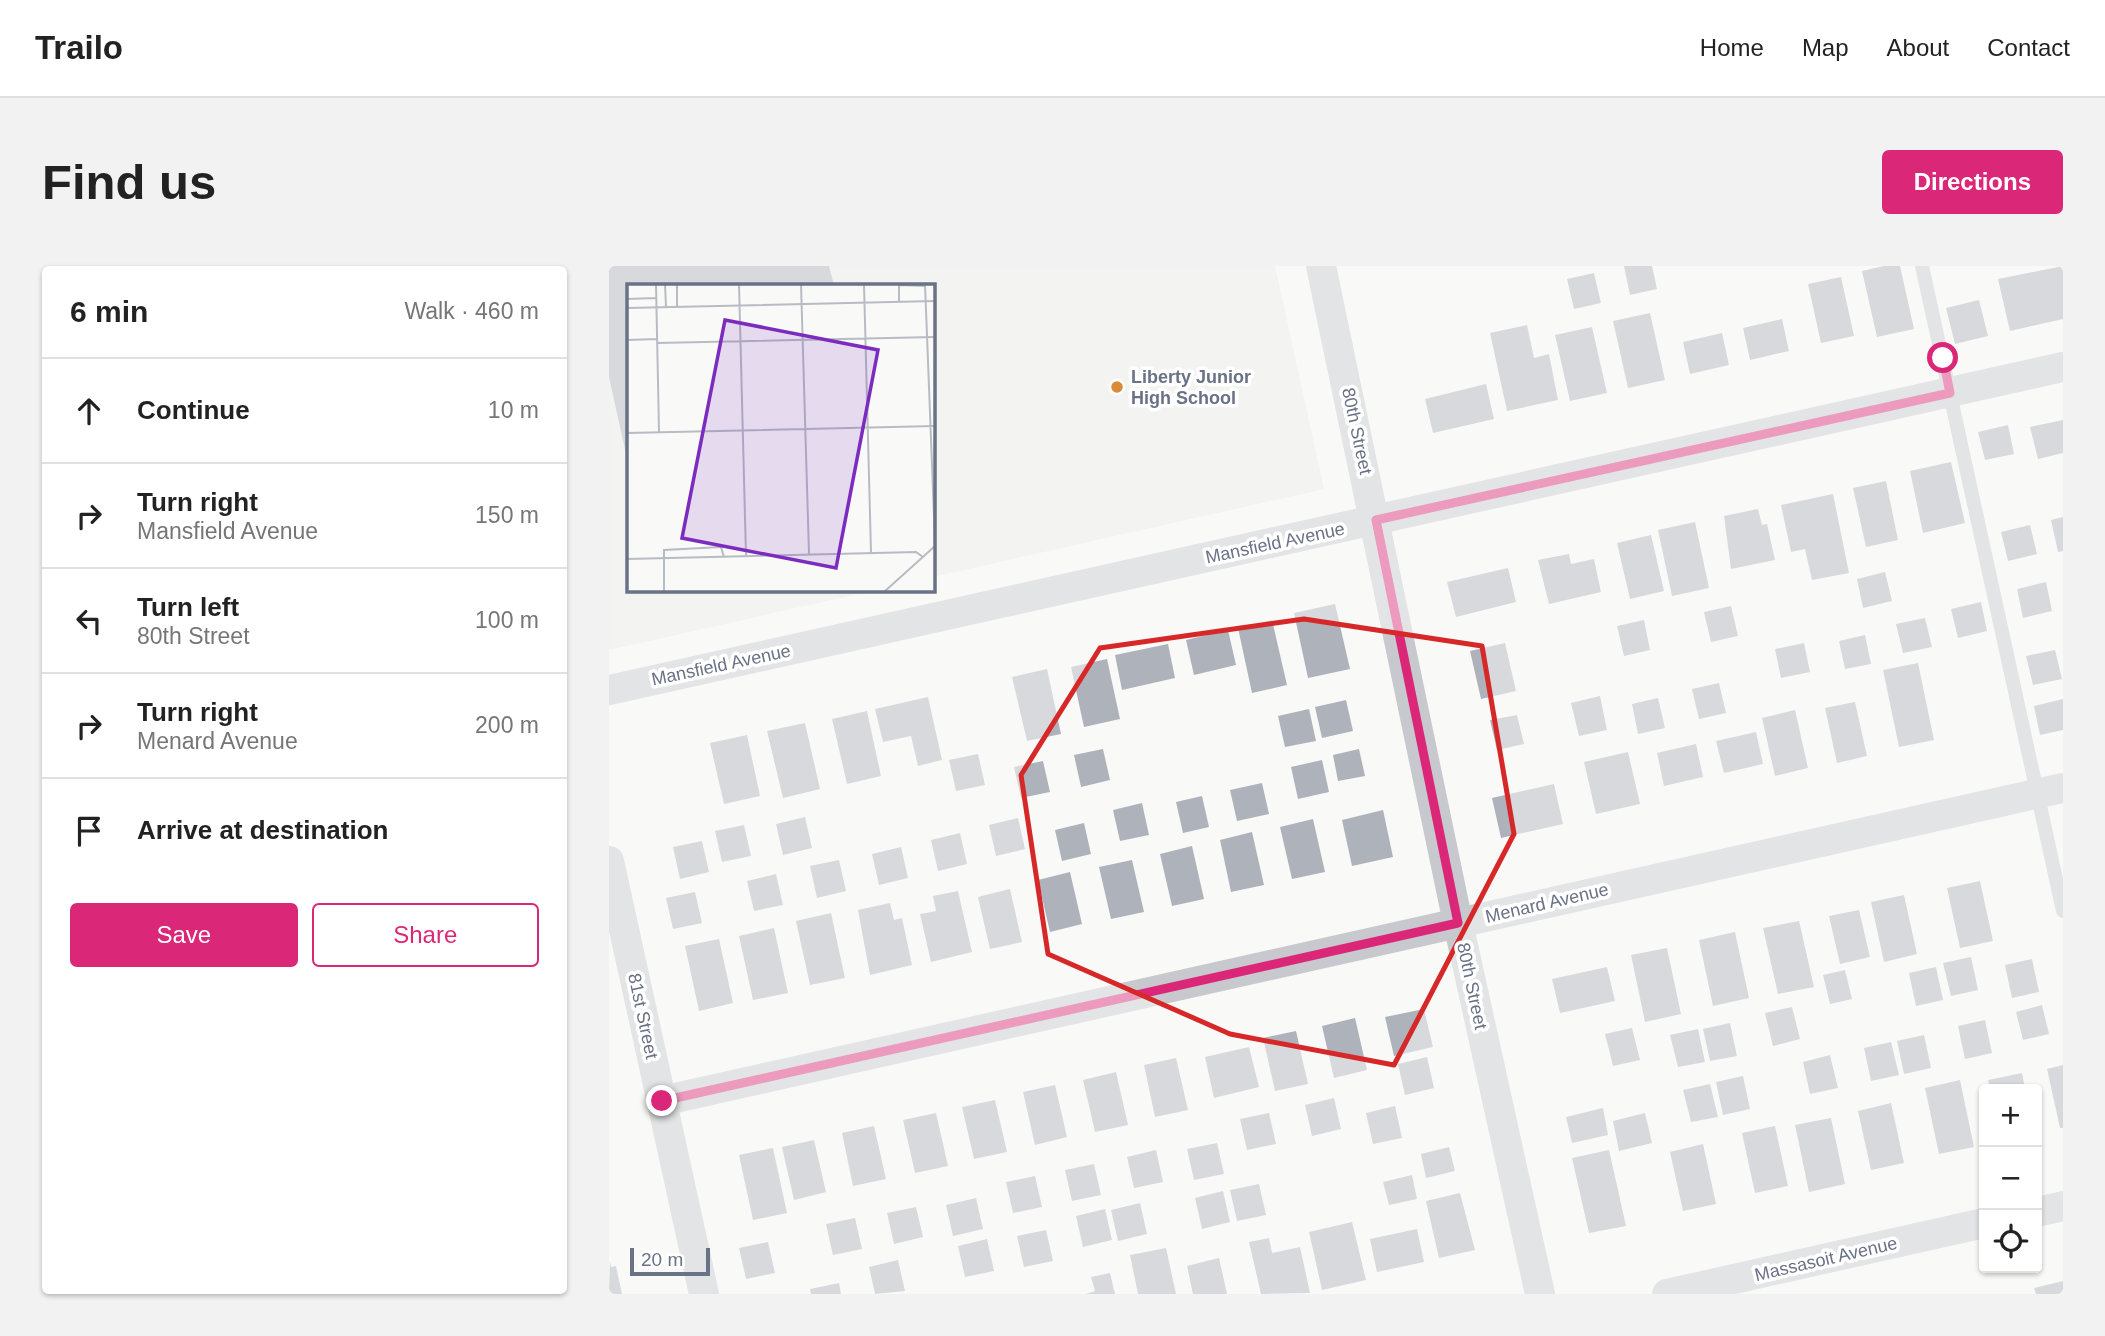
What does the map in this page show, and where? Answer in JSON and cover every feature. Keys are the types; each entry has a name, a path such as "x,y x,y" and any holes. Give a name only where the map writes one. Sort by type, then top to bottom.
{"street":[{"name":"80th Street","path":"1321,266 1458,923 1540,1294"},
{"name":"Mansfield Avenue","path":"609,690 2063,368"},
{"name":"Menard Avenue","path":"662,1101 2050,791"},
{"name":"81st Street","path":"609,861 704,1294"},
{"path":"2042,1211 2063,1206"},
{"name":"Massasoit Avenue","path":"1667,1294 1979,1224"}],"lane":[{"path":"1922,266 1950,393 2050,791 2063,911"}],"highlighted area":[{"path":"1304,619 1482,646 1514,834 1394,1065 1230,1034 1048,954 1021,775 1100,648"}],"shaded area":[{"name":"Liberty Junior High School","path":"609,266 1275,266 1324,489 935,577 935,284 627,284 627,592 867,592 609,650"}],"building":[{"path":"609,266 829,266 834,284 627,284 627,459 609,377"},
{"path":"1624,266 1652,266 1657,289 1630,295"},
{"path":"1900,266 1914,329 1877,337 1862,271"},
{"path":"2063,266 2063,319 2010,331 1998,279"},
{"path":"1594,273 1601,303 1574,309 1567,279"},
{"path":"1841,277 1854,336 1821,343 1808,284"},
{"path":"1979,300 1988,336 1955,344 1946,308"},
{"path":"1650,313 1665,380 1628,388 1613,321"},
{"path":"1782,319 1789,351 1750,360 1743,328"},
{"path":"1527,325 1534,358 1549,354 1558,400 1507,411 1490,333"},
{"path":"1592,327 1607,393 1570,401 1555,335"},
{"path":"1722,333 1729,365 1690,374 1683,342"},
{"path":"1486,384 1494,419 1433,433 1425,399"},
{"path":"2063,420 2063,453 2038,459 2030,427"},
{"path":"2008,425 2014,454 1985,460 1978,432"},
{"path":"1951,462 1965,523 1923,533 1910,471"},
{"path":"1886,481 1898,540 1866,547 1853,488"},
{"path":"1833,494 1849,573 1812,580 1805,549 1791,552 1781,505"},
{"path":"1758,509 1762,525 1767,524 1775,560 1731,569 1724,516"},
{"path":"2063,517 2063,551 2058,552 2051,520"},
{"path":"1695,522 1709,588 1672,596 1658,530"},
{"path":"2030,525 2037,554 2008,561 2001,532"},
{"path":"1651,535 1664,591 1630,599 1617,543"},
{"path":"1569,554 1571,564 1594,559 1601,592 1549,604 1538,560"},
{"path":"1508,568 1516,602 1456,617 1447,582"},
{"path":"1885,572 1892,601 1863,608 1857,579"},
{"path":"2046,582 2052,611 2023,618 2017,589"},
{"path":"1981,602 1987,631 1958,638 1951,609"},
{"path":"1335,604 1350,669 1308,678 1294,613"},
{"path":"1731,606 1738,636 1711,642 1704,612"},
{"path":"1925,618 1932,647 1903,653 1896,624"},
{"path":"1272,620 1287,685 1252,693 1238,628"},
{"path":"1644,620 1650,650 1624,656 1617,626"},
{"path":"1228,630 1236,665 1194,675 1186,640"},
{"path":"1865,635 1871,664 1845,669 1839,641"},
{"path":"1505,643 1516,691 1481,699 1470,651"},
{"path":"1804,643 1810,672 1781,678 1775,649"},
{"path":"1168,644 1175,678 1122,690 1115,655"},
{"path":"2055,650 2062,679 2033,685 2026,656"},
{"path":"1107,659 1120,719 1084,727 1071,667"},
{"path":"1918,663 1934,740 1899,747 1883,670"},
{"path":"1047,669 1061,734 1027,741 1012,677"},
{"path":"1719,683 1726,713 1699,719 1692,689"},
{"path":"1600,696 1607,730 1579,736 1571,703"},
{"path":"928,697 942,760 918,766 911,736 883,742 875,709"},
{"path":"1658,698 1665,728 1638,734 1632,704"},
{"path":"2063,699 2063,730 2040,735 2034,706"},
{"path":"1346,700 1353,731 1322,738 1315,707"},
{"path":"1855,702 1867,756 1837,763 1825,708"},
{"path":"1309,709 1316,741 1285,747 1278,716"},
{"path":"1795,710 1808,768 1775,776 1762,718"},
{"path":"867,711 881,776 847,784 832,719"},
{"path":"1517,715 1524,744 1497,750 1490,720"},
{"path":"805,723 820,789 783,798 767,731"},
{"path":"1756,732 1763,764 1724,773 1716,741"},
{"path":"747,735 760,796 724,804 710,743"},
{"path":"1696,744 1703,777 1664,786 1657,753"},
{"path":"1103,749 1110,780 1081,787 1074,755"},
{"path":"1359,749 1365,776 1338,781 1333,755"},
{"path":"1628,752 1640,804 1596,814 1584,762"},
{"path":"978,754 985,785 956,791 949,760"},
{"path":"1322,760 1329,792 1298,799 1291,767"},
{"path":"1043,761 1050,792 1021,798 1014,767"},
{"path":"1262,783 1269,814 1237,821 1230,790"},
{"path":"1554,784 1563,824 1501,838 1492,798"},
{"path":"1202,796 1209,827 1183,833 1176,802"},
{"path":"1142,803 1149,835 1120,841 1113,810"},
{"path":"1383,810 1393,857 1352,866 1342,820"},
{"path":"805,817 812,848 783,855 776,824"},
{"path":"1018,818 1025,849 996,856 989,825"},
{"path":"1313,819 1325,872 1292,879 1280,827"},
{"path":"1084,823 1091,854 1062,861 1055,830"},
{"path":"744,825 751,856 722,862 715,831"},
{"path":"1252,832 1264,885 1231,892 1220,840"},
{"path":"960,833 967,864 938,871 931,840"},
{"path":"702,841 709,872 680,879 673,847"},
{"path":"1192,846 1204,899 1172,906 1160,854"},
{"path":"901,847 908,878 879,885 872,854"},
{"path":"839,860 846,891 817,898 810,866"},
{"path":"1132,860 1144,912 1111,919 1099,867"},
{"path":"1070,872 1082,924 1050,932 1038,880"},
{"path":"776,874 783,905 754,911 747,881"},
{"path":"1980,881 1993,941 1960,948 1947,888"},
{"path":"1010,889 1022,942 990,949 978,897"},
{"path":"958,891 972,952 931,962 920,914 936,911 933,896"},
{"path":"695,892 702,923 673,929 666,898"},
{"path":"1904,895 1917,954 1884,962 1871,902"},
{"path":"890,903 894,920 902,918 912,965 870,975 858,910"},
{"path":"1859,910 1870,957 1840,964 1829,916"},
{"path":"831,913 845,978 810,985 796,921"},
{"path":"1799,921 1814,987 1778,994 1763,928"},
{"path":"774,928 788,993 753,1000 739,936"},
{"path":"1735,932 1749,998 1713,1006 1699,940"},
{"path":"719,939 733,1003 699,1011 685,946"},
{"path":"1667,948 1681,1014 1645,1022 1631,955"},
{"path":"1971,957 1978,990 1951,996 1943,963"},
{"path":"2032,959 2039,992 2012,998 2005,965"},
{"path":"1607,967 1615,1001 1560,1013 1552,979"},
{"path":"1936,967 1943,1000 1916,1006 1909,973"},
{"path":"1845,970 1852,999 1830,1004 1823,975"},
{"path":"2042,1005 2049,1034 2023,1040 2016,1012"},
{"path":"1792,1007 1800,1039 1773,1046 1765,1013"},
{"path":"1424,1009 1433,1047 1394,1056 1385,1017"},
{"path":"1355,1018 1367,1070 1334,1078 1322,1026"},
{"path":"1985,1020 1992,1053 1965,1059 1958,1026"},
{"path":"1730,1023 1737,1056 1710,1061 1703,1029"},
{"path":"1632,1028 1640,1060 1613,1066 1605,1034"},
{"path":"1698,1029 1705,1062 1678,1067 1670,1035"},
{"path":"1296,1031 1308,1084 1275,1091 1263,1038"},
{"path":"1924,1035 1931,1068 1904,1074 1897,1041"},
{"path":"1891,1042 1899,1075 1871,1081 1864,1048"},
{"path":"1249,1047 1259,1087 1214,1098 1205,1057"},
{"path":"1830,1055 1838,1088 1810,1094 1803,1062"},
{"path":"1427,1057 1434,1088 1405,1095 1398,1064"},
{"path":"1176,1058 1188,1110 1155,1117 1144,1065"},
{"path":"2063,1065 2063,1128 2060,1128 2047,1069"},
{"path":"1116,1072 1128,1125 1095,1132 1083,1080"},
{"path":"2022,1073 2024,1084 1989,1084 1988,1080"},
{"path":"1743,1076 1750,1109 1723,1115 1716,1082"},
{"path":"1960,1080 1974,1147 1939,1154 1925,1088"},
{"path":"1710,1084 1718,1117 1691,1122 1683,1090"},
{"path":"1055,1085 1067,1137 1035,1145 1023,1092"},
{"path":"1334,1098 1341,1129 1312,1136 1305,1105"},
{"path":"995,1100 1007,1152 974,1159 962,1107"},
{"path":"1891,1103 1904,1163 1871,1170 1858,1111"},
{"path":"1395,1106 1402,1138 1373,1144 1366,1113"},
{"path":"1603,1108 1608,1135 1572,1143 1566,1117"},
{"path":"936,1113 948,1166 915,1173 903,1120"},
{"path":"1269,1113 1276,1144 1247,1150 1240,1119"},
{"path":"1645,1113 1652,1143 1619,1151 1613,1121"},
{"path":"1831,1118 1845,1184 1809,1192 1795,1125"},
{"path":"874,1126 886,1179 853,1186 842,1133"},
{"path":"1775,1126 1788,1186 1755,1193 1742,1133"},
{"path":"814,1140 826,1192 794,1200 782,1147"},
{"path":"1217,1143 1224,1174 1194,1180 1187,1149"},
{"path":"1703,1144 1716,1204 1683,1211 1670,1152"},
{"path":"1449,1147 1455,1171 1426,1178 1421,1154"},
{"path":"773,1148 787,1213 753,1220 739,1155"},
{"path":"1156,1150 1163,1182 1134,1188 1127,1157"},
{"path":"1609,1150 1626,1226 1589,1233 1572,1158"},
{"path":"1094,1164 1101,1195 1072,1201 1065,1170"},
{"path":"1412,1175 1417,1199 1389,1205 1383,1182"},
{"path":"1035,1176 1042,1207 1013,1213 1006,1182"},
{"path":"1259,1184 1266,1215 1237,1221 1230,1190"},
{"path":"1223,1191 1230,1222 1202,1229 1195,1198"},
{"path":"1460,1193 1475,1250 1439,1258 1426,1201"},
{"path":"976,1198 983,1229 953,1236 946,1205"},
{"path":"1140,1203 1147,1234 1118,1241 1111,1210"},
{"path":"916,1207 923,1237 894,1244 887,1213"},
{"path":"1105,1209 1112,1240 1083,1247 1076,1216"},
{"path":"855,1218 862,1249 833,1255 826,1224"},
{"path":"1352,1222 1366,1280 1322,1290 1309,1232"},
{"path":"1417,1229 1424,1262 1377,1272 1370,1239"},
{"path":"1046,1230 1053,1261 1024,1267 1017,1236"},
{"path":"1269,1238 1272,1253 1300,1247 1310,1293 1261,1294 1249,1242"},
{"path":"987,1239 994,1271 965,1277 958,1246"},
{"path":"768,1242 775,1273 746,1279 739,1248"},
{"path":"1166,1248 1176,1294 1138,1294 1130,1255"},
{"path":"1219,1258 1227,1294 1193,1294 1187,1266"},
{"path":"898,1260 905,1291 875,1294 869,1267"},
{"path":"610,1261 611,1267 616,1266 622,1294 609,1294"},
{"path":"1110,1273 1115,1294 1086,1294 1095,1291 1091,1277"},
{"path":"2063,1281 2063,1294 2036,1294 2034,1288"},
{"path":"839,1283 841,1294 811,1294 810,1289"}],"place":[{"name":"Liberty Junior High School","path":"1117,387"}],"route":[{"path":"662,1101 1458,923 1376,520 1950,393 1943,358"}]}
